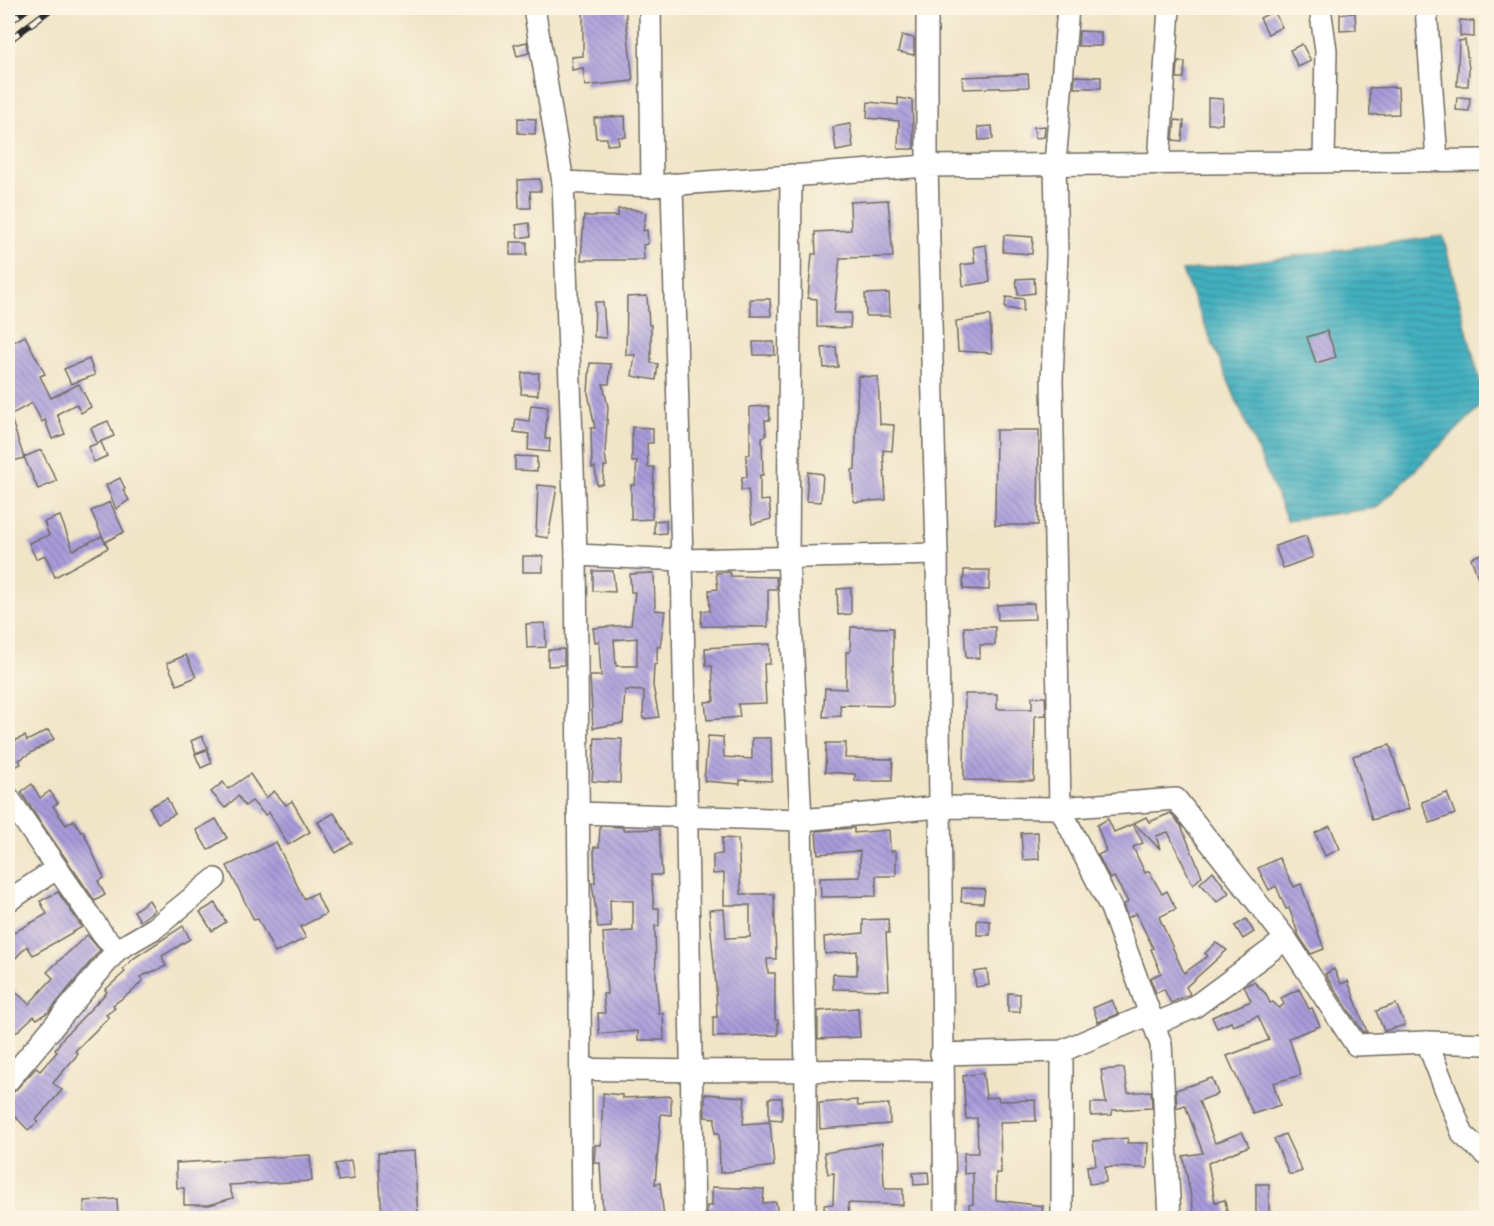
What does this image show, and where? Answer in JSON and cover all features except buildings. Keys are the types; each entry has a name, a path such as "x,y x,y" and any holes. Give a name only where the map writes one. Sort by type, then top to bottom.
{"street":[{"path":"534,8 563,182 576,555 582,1218"},
{"path":"650,8 682,560 694,1218"},
{"path":"927,8 927,166 937,554 941,1063 945,1218"},
{"path":"1068,8 1055,164 1057,255 1052,380 1060,808 1112,908 1161,1044 1170,1218"},
{"path":"1159,163 1169,8"},
{"path":"1320,8 1326,50 1324,161"},
{"path":"1426,8 1437,160"},
{"path":"563,182 662,185 927,166 1486,160"},
{"path":"791,175 788,558 801,820 806,1068 805,1218"},
{"path":"576,555 682,560 937,554"},
{"path":"8,797 103,935 117,950"},
{"path":"578,813 801,820 939,807 1060,808 1176,799 1286,939 1356,1045 1427,1042 1486,1044"},
{"path":"8,900 56,869"},
{"path":"8,1082 117,950 155,928 215,879"},
{"path":"582,1069 691,1073 941,1063 1062,1051 1152,1019 1193,1008 1286,939"},
{"path":"1427,1042 1463,1135 1486,1155"},
{"path":"1062,1051 1062,1218"}],"water":[{"path":"1443,236 1485,402 1376,508 1287,520 1182,271"}],"railway":[{"path":"8,23 28,8"},
{"path":"8,41 52,8"}]}
